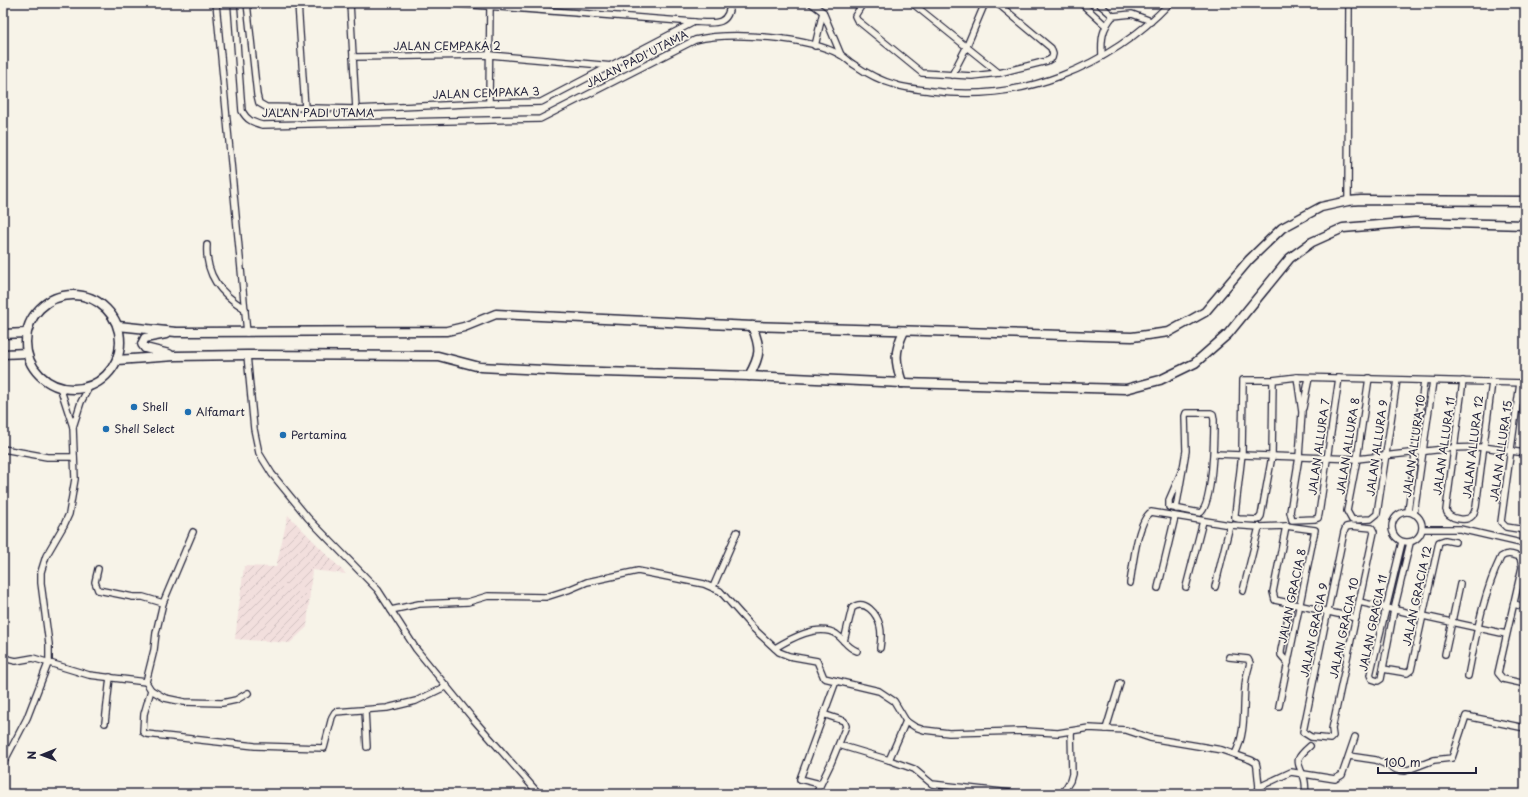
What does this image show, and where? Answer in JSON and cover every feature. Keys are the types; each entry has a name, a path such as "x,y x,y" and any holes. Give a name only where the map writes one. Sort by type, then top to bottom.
{"street":[{"path":"216,3 247,333"},
{"name":"JALAN PADI UTAMA","path":"234,3 242,111 253,123 262,125 540,119 695,40 709,36 743,36 794,41 815,46 841,55 868,74 896,85 947,93 989,93 1030,85 1082,68 1124,44 1170,3"},
{"name":"JALAN CEMPAKA 3","path":"248,3 259,103 266,107 356,109 541,102 614,66 694,22 717,22 724,20 729,13 730,3"},
{"path":"298,3 304,108"},
{"path":"350,3 356,109"},
{"path":"446,3 490,4 694,22"},
{"path":"811,3 823,12 841,55"},
{"path":"863,3 855,16 857,20 922,73 972,76 999,73 1047,61 1052,58 1053,54 1051,48 996,3"},
{"path":"912,3 966,48 999,73"},
{"path":"952,75 966,48 985,3"},
{"path":"1081,3 1105,25"},
{"path":"1098,3 1113,16"},
{"path":"1348,201 1350,3"},
{"path":"489,103 490,4"},
{"path":"815,46 823,12"},
{"path":"1102,56 1101,37 1105,25 1113,16 1132,14 1151,21"},
{"name":"JALAN CEMPAKA 2","path":"353,57 490,55 614,66"},
{"path":"118,326 176,332 247,333 447,331 464,327 496,314 752,326 1132,337 1169,332 1205,312 1249,260 1282,228 1320,207 1348,201 1416,199 1525,201"},
{"path":"117,360 175,356 247,355 438,356 488,367 565,371 1126,389 1153,382 1195,363 1228,334 1290,258 1312,242 1343,228 1415,222 1525,225"},
{"path":"207,245 207,263 210,273 228,297 245,309"},
{"path":"73,427 81,402 88,389 103,378 117,360 121,343 118,326 109,310 95,299 78,294 60,295 44,303 32,316 26,333 27,353 34,368 45,380 62,390 88,389"},
{"path":"749,376 757,361 759,352 759,342 752,326"},
{"path":"902,383 896,363 897,346 904,331"},
{"path":"175,356 145,348 142,342 145,338 176,332"},
{"path":"3,334 26,333"},
{"path":"3,354 27,353"},
{"path":"247,355 254,428 262,459 298,507 378,590 416,649 474,720 539,794"},
{"path":"1297,377 1302,412"},
{"path":"1273,380 1272,456 1261,516 1258,520 1235,518 1242,454 1243,380 1273,380 1297,377 1523,383"},
{"path":"1299,456 1302,412 1310,378"},
{"name":"JALAN ALLURA 7","path":"1299,456 1290,518 1292,520 1318,518 1339,378"},
{"name":"JALAN ALLURA 8","path":"1348,516 1369,378"},
{"name":"JALAN ALLURA 9","path":"1348,516 1352,520 1375,517 1377,514 1397,380"},
{"name":"JALAN ALLURA 10","path":"1408,512 1424,381"},
{"name":"JALAN ALLURA 10","path":"1414,514 1433,381"},
{"name":"JALAN ALLURA 11","path":"1446,514 1463,381"},
{"name":"JALAN ALLURA 12","path":"1446,514 1454,518 1467,519 1473,515 1476,507 1492,382"},
{"name":"JALAN ALLURA 15","path":"1523,383 1510,451 1501,522 1506,527 1525,530"},
{"path":"3,764 27,718 49,661 49,644 41,572 46,556 69,514 75,479 73,427 62,390"},
{"path":"1176,509 1186,451 1186,413 1207,412 1213,414 1214,454 1206,509 1200,514 1176,509 1169,507 1168,504 1182,470"},
{"path":"1214,454 1357,459 1423,450 1483,447 1525,454"},
{"path":"3,449 47,457 74,457"},
{"path":"1130,583 1142,525 1147,515 1151,512 1156,511 1175,517 1230,525 1258,527 1286,526 1272,597 1277,601 1356,618"},
{"path":"1408,512 1414,514 1422,523 1422,529 1416,540 1402,542 1396,538 1392,526 1394,519 1399,514 1408,512"},
{"path":"1158,588 1175,517"},
{"path":"1186,587 1203,522"},
{"path":"1215,586 1230,525"},
{"name":"JALAN GRACIA 8","path":"1279,706 1315,534 1313,529 1286,526"},
{"name":"JALAN GRACIA 9","path":"1332,729 1333,736 1330,739 1311,737 1304,732 1344,532 1346,527 1369,526 1374,532"},
{"path":"1243,591 1258,527"},
{"path":"1422,529 1460,529 1525,544"},
{"path":"193,532 163,603 146,682 151,690 165,698 184,702 211,703 236,700 248,693"},
{"path":"713,587 737,532"},
{"name":"JALAN GRACIA 10","path":"1332,729 1374,532"},
{"name":"JALAN GRACIA 12","path":"1384,669 1407,673 1410,670 1439,542 1445,540 1455,542"},
{"name":"JALAN GRACIA 11","path":"1402,542 1370,675 1372,679 1378,681 1381,679 1384,669 1394,610 1410,542"},
{"path":"1468,676 1488,588 1501,557 1506,554 1512,554 1520,557 1522,562 1498,673 1503,679 1521,683 1525,681"},
{"path":"98,569 95,582 98,590 133,598 143,597 163,603"},
{"path":"391,610 419,604 468,602 488,596 546,597 558,594 587,582 638,571 704,584 713,587 728,598 753,628 784,655 817,661 824,678 868,688 887,696 894,701 906,721 915,727 934,732 1071,731 1080,729 1126,730 1150,738 1168,739 1235,754 1256,763 1259,786 1257,794"},
{"path":"1445,654 1460,584"},
{"path":"1359,602 1506,634"},
{"name":"JALAN GRACIA 8","path":"1288,663 1281,655 1281,650 1291,604"},
{"path":"1514,604 1525,607"},
{"path":"844,641 852,608 856,605 865,605 874,614 880,626 880,648"},
{"path":"775,648 790,639 818,631 830,632 844,641 848,648 857,651"},
{"path":"1229,657 1248,659 1250,663 1245,686 1242,735 1240,745 1235,754"},
{"path":"3,658 16,661 33,658 49,661 89,675 146,682"},
{"path":"105,723 110,677"},
{"path":"820,784 800,778 836,681"},
{"path":"1106,729 1120,683"},
{"path":"151,690 142,725 143,732 146,734 255,746 324,748 332,717 335,712 387,708 416,701 447,686"},
{"path":"365,710 367,747"},
{"path":"816,794 839,745 846,723 823,714"},
{"path":"1349,756 1376,760 1397,770 1405,771 1434,760 1452,758 1466,716 1525,728"},
{"path":"889,760 906,721"},
{"path":"1062,794 1070,781 1072,774 1071,731"},
{"path":"1259,786 1288,773 1335,779 1342,775 1355,737"},
{"path":"839,745 914,769 932,784 1019,794"},
{"path":"1306,794 1304,778 1299,768 1300,756 1310,746"}],"shaded area":[{"path":"288,515 346,574 312,570 307,627 290,643 235,639 244,566 276,567"}],"place":[{"name":"Shell","path":"134,407"},
{"name":"Alfamart","path":"188,412"},
{"name":"Shell Select","path":"106,429"},
{"name":"Pertamina","path":"283,435"}]}
